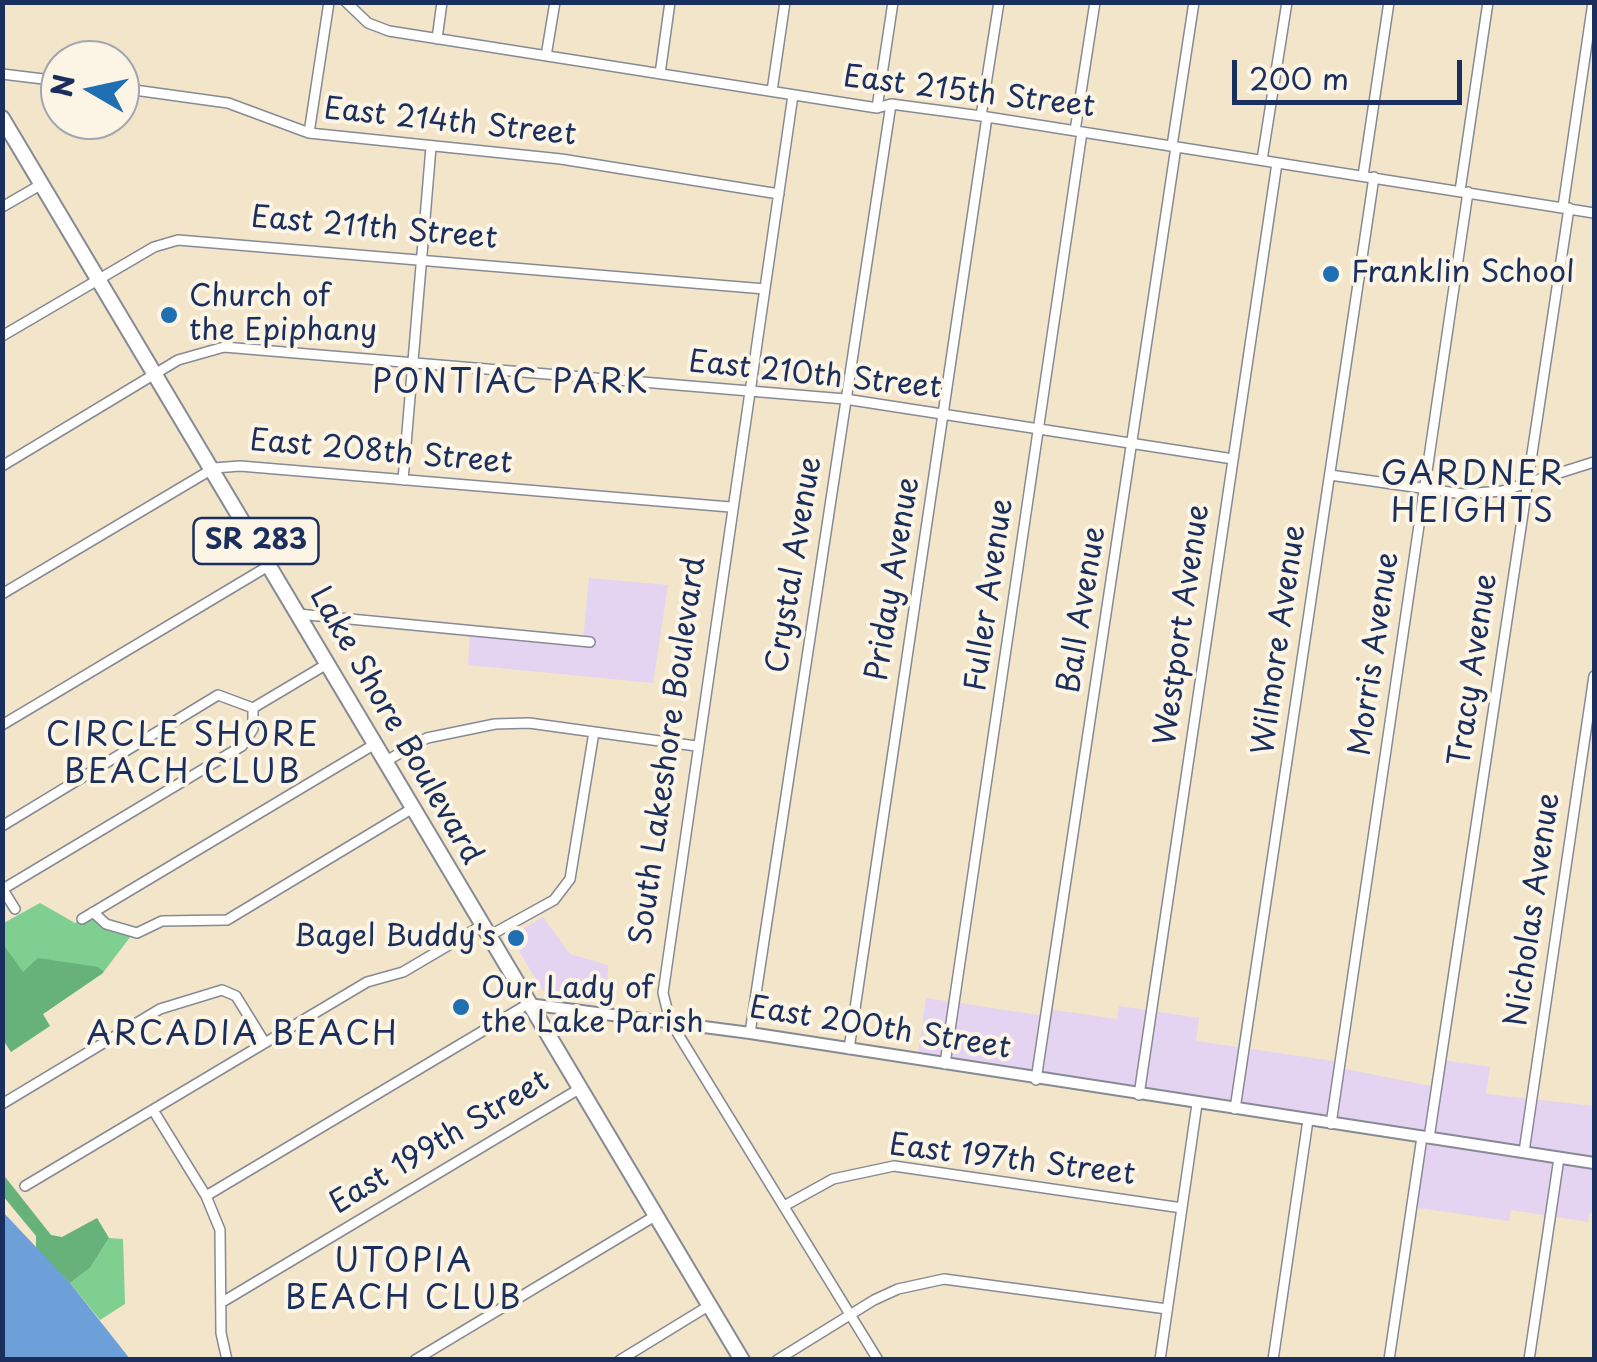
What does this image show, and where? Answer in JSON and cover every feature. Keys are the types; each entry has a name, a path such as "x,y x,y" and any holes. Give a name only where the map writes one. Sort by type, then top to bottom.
{"main road":[{"name":"Lake Shore Boulevard","path":"2,118 101,278 484,931 742,1360"}],"street":[{"path":"309,132 328,2"},
{"name":"East 215th Street","path":"346,2 368,23 437,38 878,108 892,104 984,116 1594,213"},
{"path":"437,38 442,2"},
{"path":"546,56 555,2"},
{"path":"660,74 670,2"},
{"path":"772,91 785,2"},
{"path":"878,108 894,2"},
{"name":"Priday Avenue","path":"849,1049 944,415 999,2"},
{"name":"Fuller Avenue","path":"945,1064 1039,430 1095,2"},
{"name":"Ball Avenue","path":"1036,1080 1133,444 1194,2"},
{"path":"1262,160 1288,2"},
{"name":"Wilmore Avenue","path":"1235,1109 1330,476 1389,2"},
{"name":"Morris Avenue","path":"1330,1124 1425,490 1488,2"},
{"name":"Tracy Avenue","path":"1389,1360 1527,485 1593,2"},
{"path":"2,74 40,79"},
{"name":"East 214th Street","path":"140,90 207,98 309,132 561,159 779,194"},
{"name":"South Lakeshore Boulevard","path":"793,95 662,976 670,1022 878,1360"},
{"name":"Crystal Avenue","path":"750,1033 892,104"},
{"path":"403,480 431,147"},
{"name":"Westport Avenue","path":"1139,1095 1277,163"},
{"path":"2,207 42,184"},
{"name":"East 211th Street","path":"2,336 154,247 178,240 765,289"},
{"name":"East 210th Street","path":"2,466 178,360 224,347 845,399 1232,460"},
{"path":"1330,476 1425,490 1486,493 1527,485 1594,462"},
{"name":"East 208th Street","path":"2,594 214,468 240,466 730,507"},
{"path":"2,725 270,565"},
{"path":"298,614 590,642"},
{"path":"253,708 327,664"},
{"name":"Nicholas Avenue","path":"1524,1152 1594,676"},
{"path":"2,826 218,695 253,708"},
{"path":"15,910 3,888 242,746 253,729 253,708"},
{"path":"386,762 427,738 462,728 528,723 696,746"},
{"path":"25,1186 368,982 403,972 554,900 570,879 594,732"},
{"path":"82,919 375,744"},
{"path":"93,912 106,924 137,933 178,918 227,920 413,808"},
{"path":"2,1104 160,1009 222,990 236,996 264,1042"},
{"path":"206,1196 528,1004"},
{"name":"East 200th Street","path":"528,1004 750,1033 1594,1163"},
{"name":"East 199th Street","path":"224,1301 579,1089"},
{"path":"1160,1360 1197,1104"},
{"path":"154,1110 206,1196 220,1230 222,1333 227,1360"},
{"path":"1273,1360 1308,1120"},
{"path":"1529,1360 1559,1158"},
{"name":"East 197th Street","path":"784,1206 833,1178 894,1166 1182,1208"},
{"path":"416,1360 654,1216"},
{"path":"777,1360 898,1288 944,1279 973,1279 1167,1309"},
{"path":"620,1360 710,1305"}],"shaded area":[{"path":"589,578 668,585 653,683 468,665 470,631 583,641"},
{"path":"543,917 570,954 608,965 607,1001 543,991 510,936"},
{"path":"926,998 1045,1016 1047,1009 1117,1019 1119,1006 1199,1018 1196,1041 1340,1062 1340,1068 1436,1087 1441,1060 1490,1067 1486,1094 1594,1106 1594,1213 1589,1213 1588,1222 1511,1210 1509,1221 1412,1207 1422,1138 917,1060"}],"green space":[{"path":"40,903 75,923 93,912 98,920 134,932 102,974 3,1041 2,924"},
{"path":"3,944 23,972 38,958 98,967 104,972 43,1014 50,1026 11,1052 3,1040"},
{"path":"2,1173 51,1235 62,1237 97,1218 109,1238 90,1268 70,1283 36,1250 36,1236 3,1196"},
{"path":"109,1238 123,1239 125,1304 100,1320 70,1283 90,1268"}],"water":[{"path":"2,1211 70,1283 130,1359 3,1359"}],"place":[{"name":"Franklin School","path":"1331,274"},
{"name":"Church of the Epiphany","path":"169,315"},
{"name":"Bagel Buddy's","path":"516,938"},
{"name":"Our Lady of the Lake Parish","path":"461,1007"}],"district":[{"name":"PONTIAC PARK","path":"511,384"},
{"name":"GARDNER HEIGHTS","path":"1473,494"},
{"name":"CIRCLE SHORE BEACH CLUB","path":"183,756"},
{"name":"ARCADIA BEACH","path":"243,1036"},
{"name":"UTOPIA BEACH CLUB","path":"404,1282"}]}
